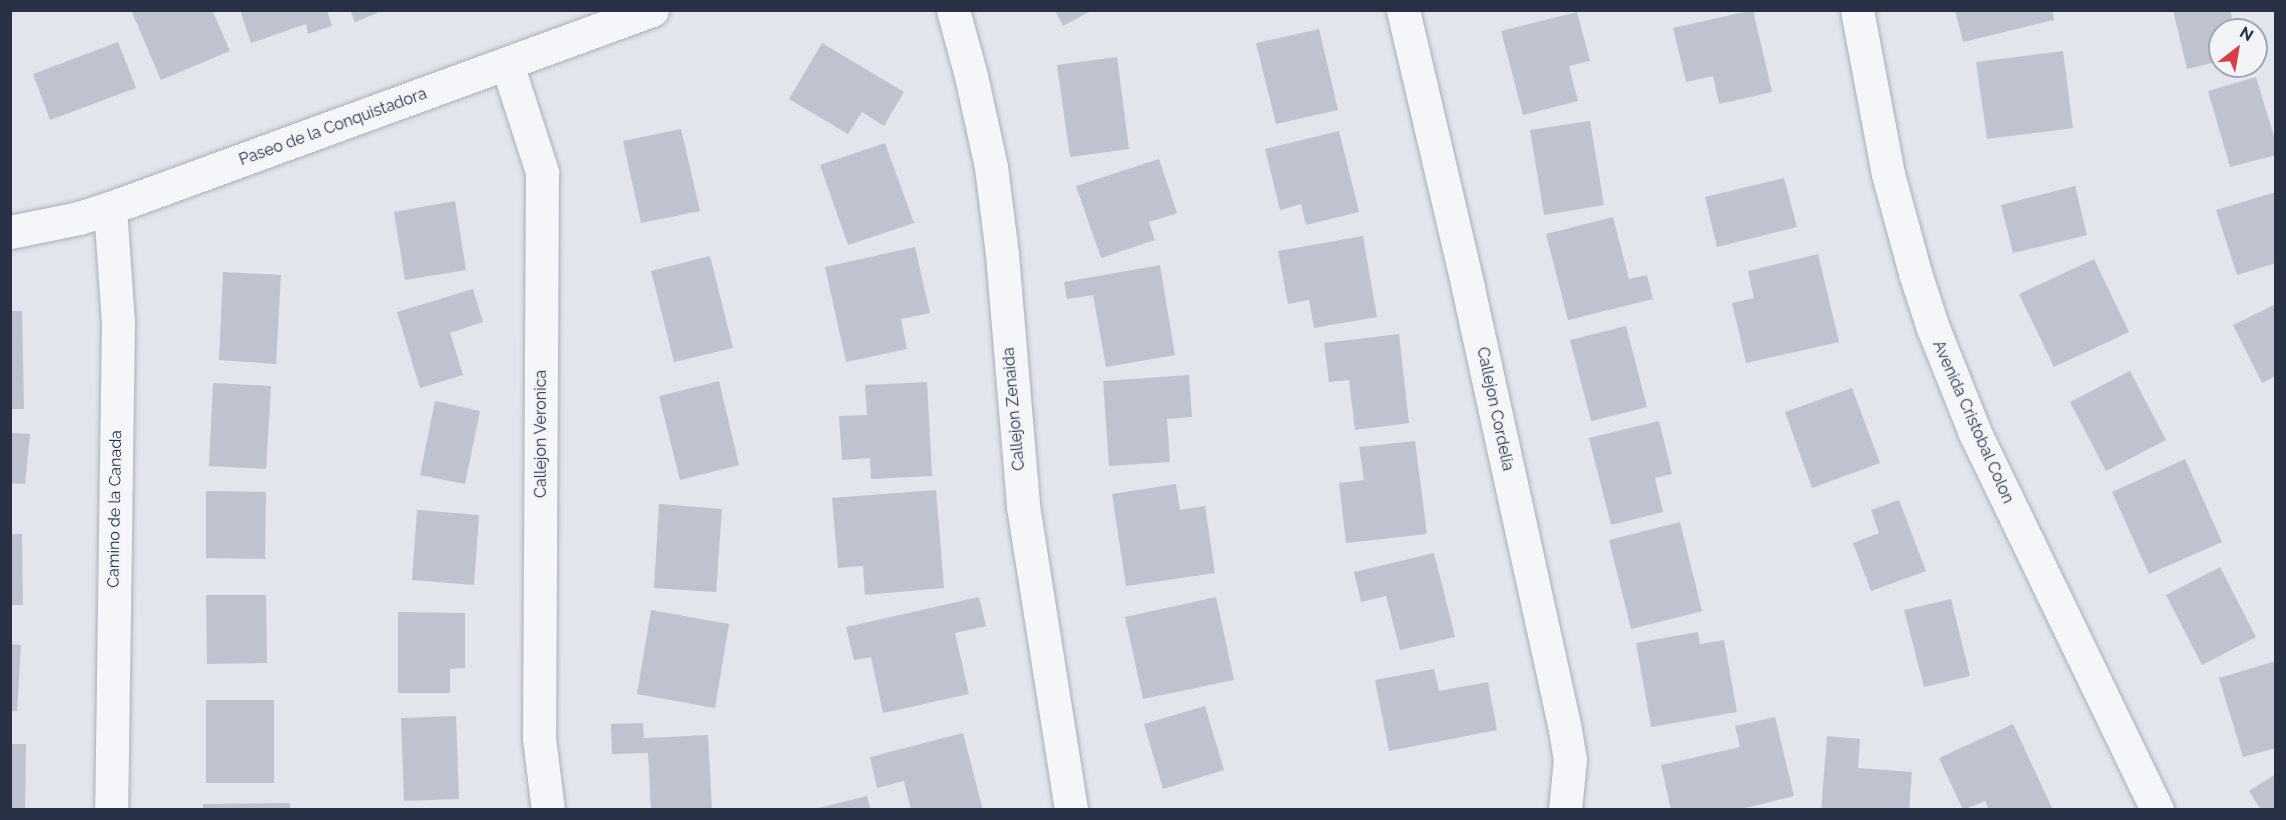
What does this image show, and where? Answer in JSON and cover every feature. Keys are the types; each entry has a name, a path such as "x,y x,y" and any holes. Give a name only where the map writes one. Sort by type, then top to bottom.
{"street":[{"name":"Paseo de la Conquistadora","path":"10,232 68,221 110,208 652,10"},
{"name":"Callejon Zenaida","path":"953,10 971,76 992,178 1002,254 1019,474 1071,810"},
{"name":"Callejon Cordelia","path":"1403,10 1468,288 1565,729 1570,759 1565,810"},
{"name":"Avenida Cristobal Colon","path":"1857,10 1888,174 1915,273 1933,328 1975,433 2157,810"},
{"name":"Callejon Veronica","path":"507,64 542,172 539,738 548,810"},
{"name":"Camino de la Canada","path":"110,208 118,321 111,810"}],"building":[{"path":"131,10 212,10 230,51 161,80"},
{"path":"240,10 327,10 332,26 308,34 306,24 251,43"},
{"path":"350,10 382,10 382,11 355,22"},
{"path":"1055,10 1093,10 1063,26"},
{"path":"1753,10 1772,92 1719,104 1713,76 1686,82 1673,28"},
{"path":"1955,10 2052,10 2054,20 1963,42"},
{"path":"2173,10 2230,10 2232,18 2208,18 2208,64 2187,69"},
{"path":"1577,12 1590,61 1569,66 1578,101 1523,115 1501,31"},
{"path":"1319,29 1338,110 1276,124 1256,43"},
{"path":"118,42 136,88 50,120 33,74"},
{"path":"822,43 904,92 884,126 862,112 848,134 789,99"},
{"path":"2063,51 2073,128 1987,139 1976,62"},
{"path":"1117,57 1129,149 1070,157 1057,65"},
{"path":"2256,78 2276,143 2276,155 2230,167 2208,91"},
{"path":"1590,121 1604,205 1544,215 1530,130"},
{"path":"681,129 700,211 641,223 623,141"},
{"path":"1339,131 1359,212 1306,225 1301,204 1280,210 1265,149"},
{"path":"885,143 914,223 848,245 820,165"},
{"path":"1159,159 1177,213 1149,222 1155,240 1101,258 1076,186"},
{"path":"1784,178 1797,227 1717,247 1705,197"},
{"path":"2075,186 2087,235 2013,253 2001,205"},
{"path":"2276,192 2276,263 2237,275 2216,210"},
{"path":"455,201 466,270 405,280 394,212"},
{"path":"1613,217 1629,279 1647,275 1653,299 1568,320 1546,234"},
{"path":"1363,236 1377,317 1314,328 1309,300 1288,304 1278,251"},
{"path":"915,247 930,313 901,319 907,349 846,362 825,267"},
{"path":"1818,254 1839,342 1746,363 1732,303 1754,298 1748,271"},
{"path":"710,256 733,348 674,362 651,271"},
{"path":"2094,259 2129,332 2054,367 2019,294"},
{"path":"1160,265 1175,355 1106,367 1093,295 1067,299 1064,282"},
{"path":"223,272 281,275 276,364 219,360"},
{"path":"473,289 483,322 450,333 463,375 420,388 397,312"},
{"path":"2276,304 2276,376 2262,383 2233,325"},
{"path":"10,311 22,311 24,409 10,409"},
{"path":"1626,326 1647,407 1591,421 1570,340"},
{"path":"1399,334 1409,423 1355,430 1349,380 1329,382 1324,343"},
{"path":"2130,371 2166,440 2106,471 2070,402"},
{"path":"1189,375 1192,417 1167,419 1170,462 1109,466 1103,381"},
{"path":"719,381 739,465 680,480 659,396"},
{"path":"927,382 932,476 871,479 870,458 842,460 839,416 867,415 865,385"},
{"path":"213,383 271,386 266,469 209,466"},
{"path":"1852,388 1880,463 1812,488 1785,412"},
{"path":"435,401 480,411 465,484 420,475"},
{"path":"1659,421 1672,474 1655,478 1663,512 1611,525 1589,438"},
{"path":"10,433 30,434 25,484 10,483"},
{"path":"1415,441 1427,534 1346,543 1339,483 1364,480 1359,447"},
{"path":"2185,459 2222,542 2149,574 2112,492"},
{"path":"1176,484 1180,510 1205,506 1215,573 1126,586 1112,494"},
{"path":"936,490 944,588 865,595 863,566 838,568 832,498"},
{"path":"206,491 266,492 265,559 206,558"},
{"path":"1899,500 1926,571 1871,591 1853,543 1879,533 1871,510"},
{"path":"659,504 722,509 716,592 654,588"},
{"path":"417,510 479,515 474,585 412,580"},
{"path":"1680,522 1702,611 1631,629 1609,540"},
{"path":"10,534 22,534 23,605 10,605"},
{"path":"1434,553 1455,637 1400,650 1386,596 1361,602 1354,572"},
{"path":"2220,567 2256,637 2202,665 2166,595"},
{"path":"206,595 266,595 267,663 207,664"},
{"path":"979,597 986,626 955,633 969,694 883,713 871,657 854,660 846,627"},
{"path":"1216,597 1234,680 1143,699 1125,617"},
{"path":"1951,599 1970,676 1924,687 1904,610"},
{"path":"651,610 729,624 715,708 637,694"},
{"path":"398,612 465,613 465,668 450,669 450,693 398,693"},
{"path":"1698,632 1700,644 1724,640 1737,712 1651,727 1636,643"},
{"path":"10,644 21,645 17,711 10,711"},
{"path":"2276,661 2276,748 2243,757 2219,678"},
{"path":"1434,669 1439,691 1488,682 1497,730 1389,751 1375,680"},
{"path":"206,700 274,700 274,783 206,783"},
{"path":"1205,706 1224,770 1163,789 1144,724"},
{"path":"456,716 459,799 404,801 401,718"},
{"path":"1775,717 1794,796 1737,810 1671,810 1661,765 1740,747 1735,726"},
{"path":"643,723 644,738 708,735 712,810 651,810 648,753 612,754 611,724"},
{"path":"2013,724 2053,810 1989,810 1985,801 1963,810 1939,758"},
{"path":"963,733 983,810 911,810 904,781 877,788 870,757"},
{"path":"1827,736 1860,739 1858,768 1912,772 1909,810 1821,810"},
{"path":"10,744 26,744 25,810 10,810"},
{"path":"2276,774 2276,810 2261,810 2249,791"},
{"path":"867,796 871,810 814,810 814,809"},
{"path":"290,803 290,810 203,810 203,804"}]}
